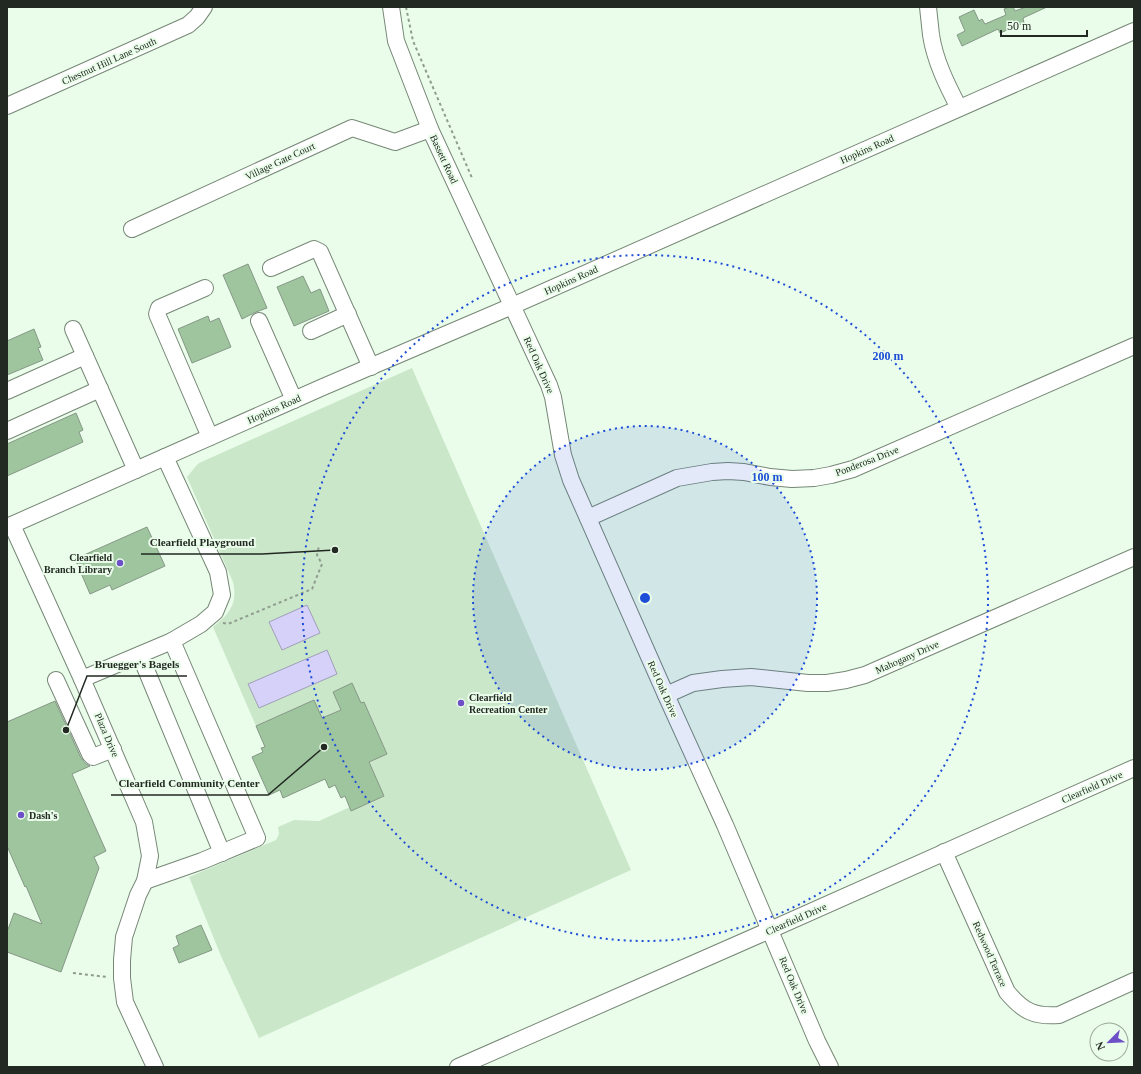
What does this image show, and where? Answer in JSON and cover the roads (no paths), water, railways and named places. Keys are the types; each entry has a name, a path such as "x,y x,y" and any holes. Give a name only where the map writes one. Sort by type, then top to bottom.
{"street":[{"name":"Chestnut Hill Lane South","path":"7,106 188,25 197,17 204,7"},
{"name":"Bassett Road","path":"391,7 396,41 430,129 512,306"},
{"path":"928,7 931,36 938,63 959,108"},
{"name":"Hopkins Road","path":"10,526 1134,32"},
{"name":"Village Gate Court","path":"132,229 352,128 395,142 430,129"},
{"path":"271,268 314,249 320,252 371,367"},
{"path":"205,288 159,308 156,314 210,437"},
{"name":"Red Oak Drive","path":"512,306 549,385 553,397 569,474 725,825 817,1041 830,1067"},
{"path":"311,331 348,314"},
{"path":"259,321 294,400"},
{"path":"73,329 136,470"},
{"name":"Ponderosa Drive","path":"588,518 677,478 728,471 792,479 814,478 853,469 1134,346"},
{"path":"7,391 85,356"},
{"path":"7,431 100,389"},
{"path":"82,679 172,641 201,624 215,612 222,595 218,572 165,457"},
{"name":"Plaza Drive","path":"10,526 82,679 144,822 150,856 145,881 138,895 124,937 122,978 125,1002 155,1067"},
{"name":"Mahogany Drive","path":"666,695 693,683 722,679 751,677 808,683 827,683 865,675 1134,558"},
{"path":"145,881 202,861 257,838 172,641"},
{"path":"140,655 222,853"},
{"path":"56,680 90,754 93,757 113,749"},
{"name":"Clearfield Drive","path":"458,1067 1134,768"},
{"name":"Redwood Terrace","path":"944,852 1007,992 1016,1003 1026,1010 1035,1014 1047,1016 1059,1015 1134,982"}],"place":[{"name":"Clearfield Playground","path":"335,550"},
{"name":"Clearfield Branch Library","path":"120,563"},
{"name":"Clearfield Recreation Center","path":"461,703"},
{"name":"Bruegger's Bagels","path":"66,730"},
{"name":"Clearfield Community Center","path":"324,747"},
{"name":"Dash's","path":"21,815"}]}
